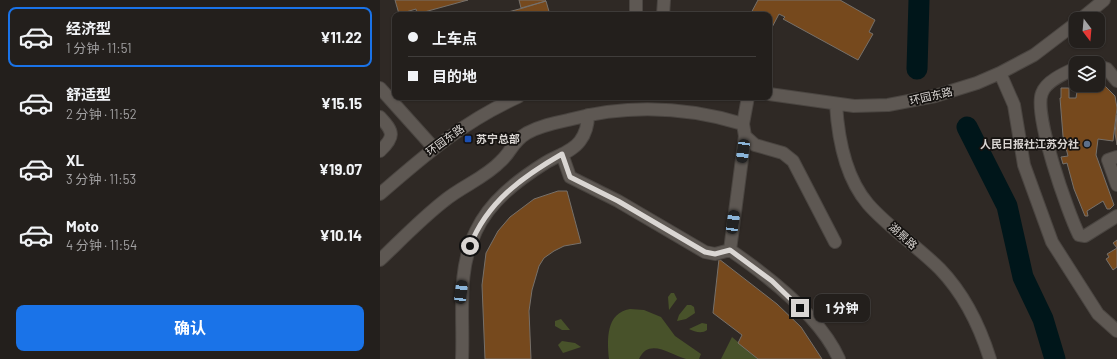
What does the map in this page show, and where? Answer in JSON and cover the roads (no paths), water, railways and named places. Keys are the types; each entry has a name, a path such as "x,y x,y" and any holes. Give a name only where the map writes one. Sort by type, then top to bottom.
{"street":[{"path":"636,0 636,12"},
{"path":"663,12 664,0"},
{"path":"1089,12 1104,0"},
{"name":"环园东路","path":"772,94 836,104 888,105 928,98 977,83 1000,73 1034,54 1069,28"},
{"path":"1105,68 1117,81"},
{"path":"1069,72 1050,83 1042,92 1040,105 1057,180 1079,235 1085,236 1117,216"},
{"path":"1000,73 1014,105 1024,165 1052,242 1098,314 1117,331"},
{"path":"380,88 433,147"},
{"name":"环园东路","path":"380,194 433,147 487,112 512,100"},
{"path":"730,250 745,136 743,124 747,100"},
{"name":"湖景路","path":"836,104 842,149 849,171 858,188 868,204 941,270 962,298 976,322 990,359"},
{"path":"380,260 444,200 502,161 507,152 520,138 536,128 588,115 626,109 671,109 708,114 743,124"},
{"path":"462,359 463,337 461,292 466,262 476,231 488,212 505,193 530,173 568,151 580,141 586,128 588,115"},
{"path":"380,117 389,128 391,134 388,144 380,151"},
{"path":"745,136 755,145 783,153 792,161 834,242"},
{"path":"562,154 570,177 618,201 705,252 715,254 730,250"},
{"path":"1117,157 1108,160 1117,184"},
{"path":"730,250 762,273 796,303 831,344 839,359"}],"waterway":[{"path":"917,69 919,0"},
{"path":"967,127 1007,206 1023,277 1043,319 1055,359"}],"place":[{"name":"苏宁总部","path":"468,139"},
{"name":"人民日报社江苏分社","path":"1087,144"}]}
